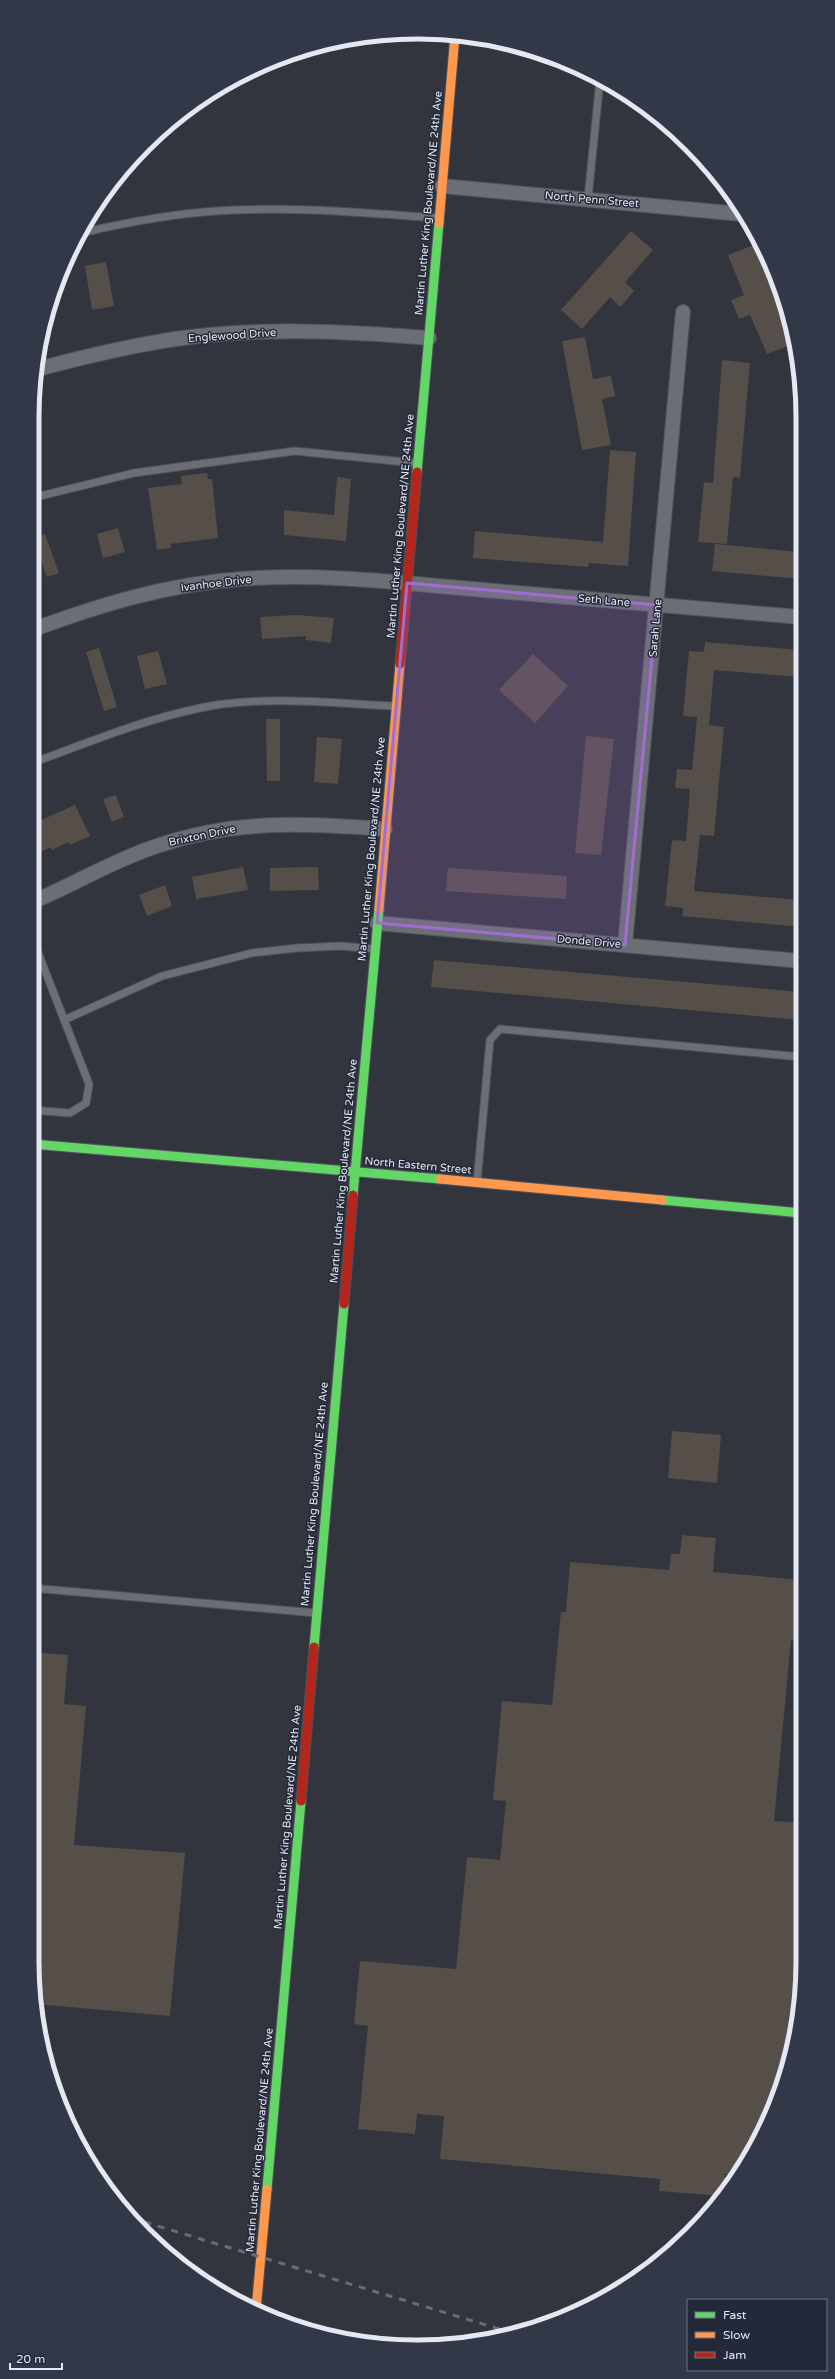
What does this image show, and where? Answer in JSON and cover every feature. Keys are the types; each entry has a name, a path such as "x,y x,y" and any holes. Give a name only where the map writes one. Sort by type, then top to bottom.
{"main road":[{"name":"Martin Luther King Boulevard/NE 24th Ave","path":"257,2304 454,41"},
{"name":"North Eastern Street","path":"39,1145 355,1171 796,1213"}],"street":[{"name":"North Penn Street","path":"442,186 588,198 736,213"},
{"name":"Sarah Lane","path":"625,945 683,312"},
{"name":"Englewood Drive","path":"42,368 130,347 176,339 236,333 362,333 429,338"},
{"name":"Ivanhoe Drive","path":"39,628 103,605 141,596 238,579 285,577 407,583"},
{"name":"Seth Lane","path":"407,583 796,617"},
{"name":"Brixton Drive","path":"39,899 141,852 187,837 272,823 315,824 385,829"},
{"name":"Donde Drive","path":"377,923 796,961"}],"lane":[{"path":"588,198 599,86"},
{"path":"88,231 114,225 215,211 297,209 439,218"},
{"path":"39,496 134,473 295,451 418,463"},
{"path":"39,760 127,728 200,708 241,703 301,701 396,706"},
{"path":"64,1020 162,976 252,954 304,947 342,946 375,949"},
{"path":"39,955 89,1084 86,1103 70,1113 39,1111"},
{"path":"477,1182 490,1040 500,1030 796,1057"},
{"path":"39,1589 316,1613"}],"highlighted area":[{"path":"407,583 657,605 625,945 377,923"}],"building":[{"path":"631,231 653,250 625,282 634,291 620,307 610,297 582,329 561,310"},
{"path":"754,245 781,315 789,345 767,354 750,315 739,319 731,300 744,295 728,255"},
{"path":"106,262 114,306 92,310 85,266"},
{"path":"585,337 593,379 611,376 615,396 602,399 611,445 582,450 562,341"},
{"path":"722,360 750,363 740,478 733,477 727,544 698,542 704,482 713,483"},
{"path":"610,450 636,452 628,566 589,563 588,567 473,558 475,531 603,542"},
{"path":"207,473 208,479 212,479 218,538 170,544 171,548 157,550 148,488 182,484 181,476"},
{"path":"337,477 351,479 346,541 284,535 284,510 334,515"},
{"path":"118,528 125,552 103,558 97,534"},
{"path":"45,534 59,573 47,577 39,555 39,536"},
{"path":"715,544 796,552 796,579 712,571"},
{"path":"297,615 334,618 331,643 306,640 306,636 262,639 260,617"},
{"path":"705,642 796,650 796,677 714,670 709,725 724,727 714,836 700,835 694,891 796,900 796,927 682,916 683,908 665,906 672,840 686,841 690,789 675,788 677,769 692,770 697,717 683,716 689,651 704,652"},
{"path":"99,648 117,707 104,711 86,652"},
{"path":"158,651 167,684 145,689 137,656"},
{"path":"533,654 568,686 535,723 499,690"},
{"path":"266,719 280,719 280,781 267,781"},
{"path":"586,736 614,739 601,855 575,853"},
{"path":"317,737 342,739 338,784 314,782"},
{"path":"116,795 124,817 112,822 103,799"},
{"path":"75,805 90,836 70,845 68,842 52,850 51,847 39,853 39,821"},
{"path":"243,867 248,890 196,899 192,877"},
{"path":"318,867 319,890 270,891 270,868"},
{"path":"448,868 567,876 566,899 446,891"},
{"path":"165,885 172,906 147,916 139,895"},
{"path":"434,960 796,992 796,1020 431,987"},
{"path":"672,1431 721,1435 717,1483 668,1478"},
{"path":"682,1535 716,1538 713,1572 796,1579 796,1640 791,1640 774,1821 796,1823 796,1962 793,2011 789,2035 776,2083 757,2129 745,2151 730,2174 725,2174 723,2185 715,2196 659,2191 660,2179 440,2159 444,2116 417,2114 415,2134 358,2129 368,2026 354,2024 360,1961 456,1969 467,1857 500,1860 506,1801 493,1800 502,1701 552,1705 561,1612 566,1612 570,1562 669,1570 671,1554 680,1554"},
{"path":"39,1653 68,1655 64,1704 86,1706 74,1845 185,1853 170,2016 41,2004 39,1962"}],"railway":[{"path":"143,2222 503,2330"}],"traffic: fast":[{"path":"417,472 439,223"},
{"path":"353,1195 379,909"},
{"path":"39,1145 440,1179"},
{"path":"662,1200 796,1213"},
{"path":"314,1647 344,1304"},
{"path":"267,2189 301,1801"}],"traffic: slow":[{"path":"439,223 454,41"},
{"path":"379,909 400,664"},
{"path":"440,1179 662,1200"},
{"path":"257,2304 267,2189"}],"traffic: jam":[{"path":"400,664 417,472"},
{"path":"344,1304 353,1195"},
{"path":"301,1801 314,1647"}]}
